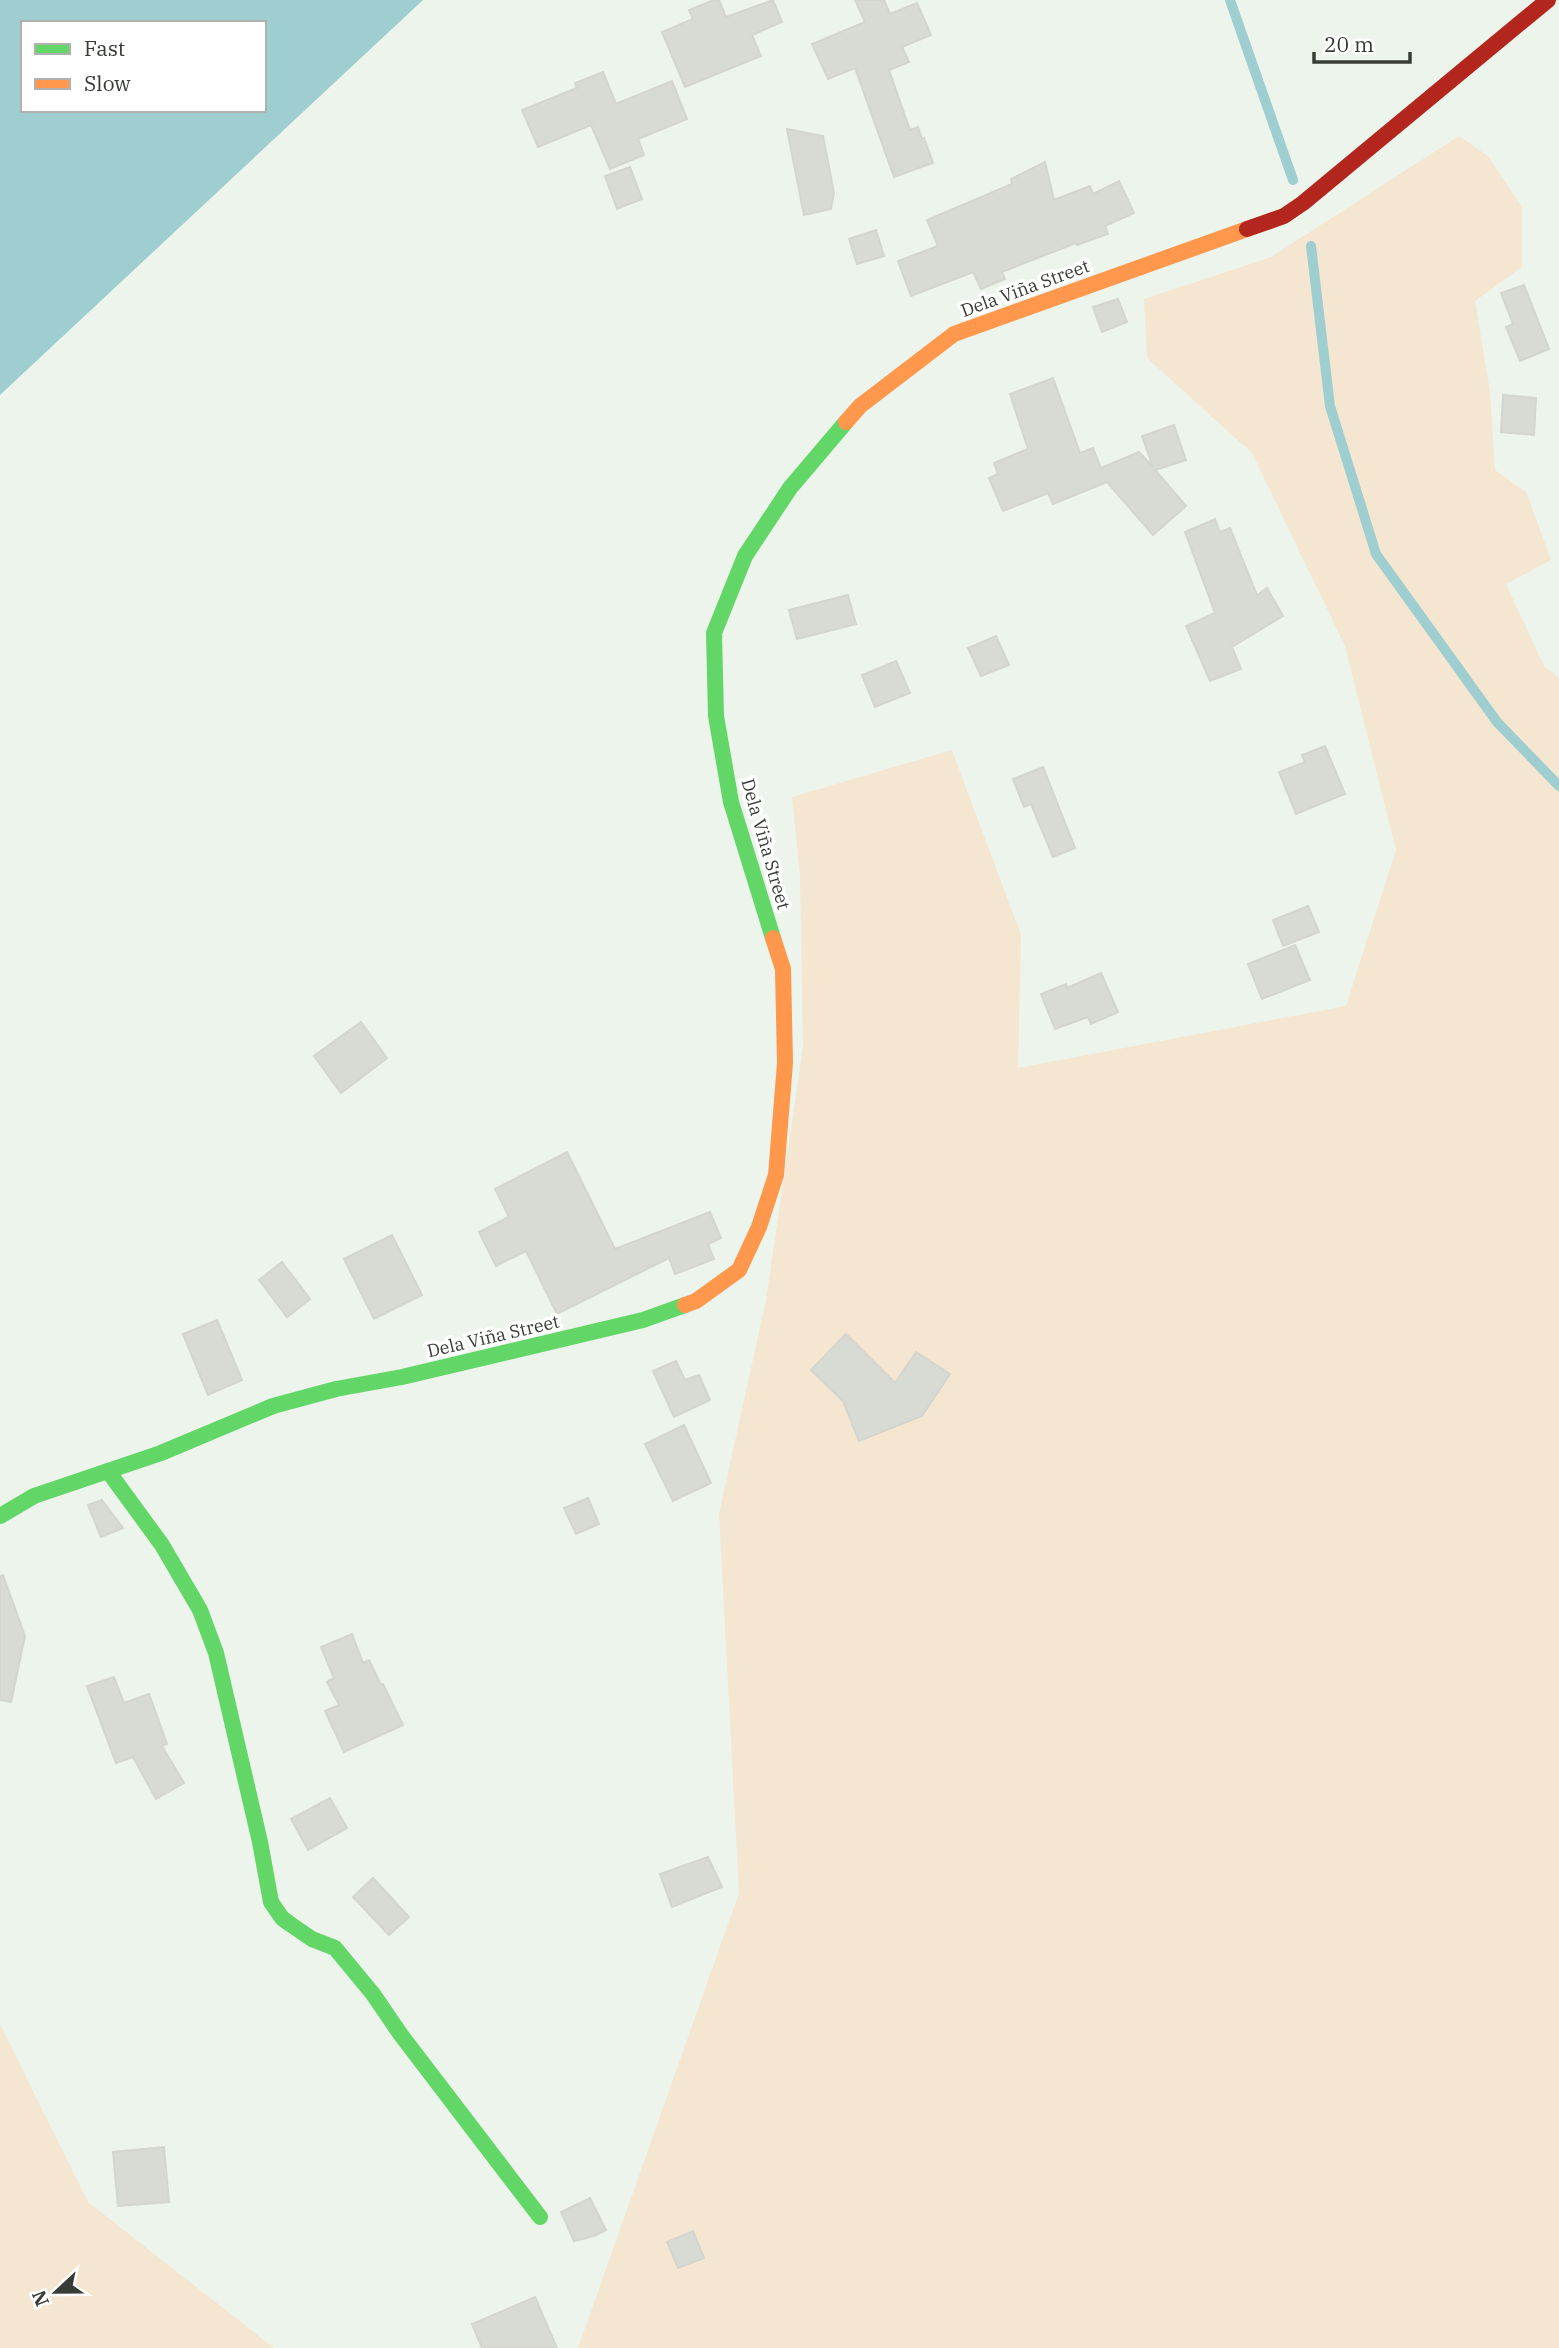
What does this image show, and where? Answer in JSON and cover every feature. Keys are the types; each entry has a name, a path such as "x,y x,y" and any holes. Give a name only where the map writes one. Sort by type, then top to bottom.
{"street":[{"name":"Dela Viña Street","path":"0,1516 34,1496 161,1453 273,1406 336,1389 402,1377 643,1320 696,1301 739,1270 759,1227 776,1175 785,1063 783,970 731,802 716,716 714,634 745,556 790,488 860,406 954,334 1284,216 1548,0"},
{"path":"108,1472 162,1545 204,1621 219,1667 260,1842 271,1902 290,1924 312,1939 335,1948 373,1994 401,2035 540,2217"}],"shaded area":[{"path":"1459,136 1488,156 1522,207 1522,267 1475,301 1490,392 1495,470 1526,492 1551,560 1506,584 1544,666 1559,678 1559,2348 578,2348 739,1893 719,1514 766,1300 803,1047 800,875 792,797 952,750 1021,935 1018,1068 1346,1006 1396,850 1345,646 1252,453 1147,358 1144,299 1271,257"},
{"path":"0,2024 88,2202 274,2348 0,2348"}],"water":[{"path":"0,0 423,0 0,395"}],"building":[{"path":"719,0 726,17 773,0 782,22 752,35 761,56 685,87 662,32 693,19 689,10"},
{"path":"855,0 884,0 890,14 917,3 931,35 902,47 909,62 889,70 910,130 918,127 933,163 894,177 855,68 828,79 812,44 865,22"},
{"path":"603,72 616,104 672,81 687,119 638,139 644,155 610,169 591,125 538,147 522,110 577,88 575,83"},
{"path":"787,129 823,136 834,193 831,209 804,215"},
{"path":"1045,162 1054,200 1090,186 1093,194 1119,181 1134,213 1105,226 1108,234 1077,245 1076,243 1002,272 1005,279 981,289 973,272 911,296 898,261 938,246 927,220 1012,184 1011,179"},
{"path":"630,167 642,199 617,209 605,176"},
{"path":"876,230 884,256 857,264 849,239"},
{"path":"1524,285 1549,349 1520,361 1506,327 1513,324 1501,293"},
{"path":"1118,299 1127,322 1102,332 1093,307"},
{"path":"1053,378 1080,453 1093,448 1101,468 1139,452 1153,467 1142,436 1174,425 1186,460 1155,470 1186,506 1153,535 1107,482 1053,504 1048,493 1003,511 989,478 998,474 994,463 1028,449 1010,394"},
{"path":"1503,395 1536,398 1534,435 1501,432"},
{"path":"1215,519 1220,532 1230,528 1257,595 1267,588 1283,616 1232,647 1241,669 1210,681 1186,626 1215,613 1185,532"},
{"path":"848,595 856,624 797,639 789,610"},
{"path":"996,636 1009,665 981,676 968,648"},
{"path":"896,661 910,693 875,707 862,675"},
{"path":"1325,746 1345,794 1296,814 1279,772 1305,762 1302,755"},
{"path":"1043,767 1075,848 1053,857 1031,804 1024,807 1013,779"},
{"path":"1308,906 1319,932 1283,946 1273,920"},
{"path":"1295,945 1310,980 1262,999 1248,964"},
{"path":"1101,973 1118,1012 1091,1024 1088,1017 1055,1029 1041,994 1066,984 1067,988"},
{"path":"361,1022 387,1058 341,1093 314,1056"},
{"path":"567,1152 615,1249 710,1212 721,1238 708,1244 714,1259 675,1274 669,1258 557,1314 526,1251 496,1266 479,1232 509,1217 495,1189"},
{"path":"392,1235 422,1295 374,1319 344,1259"},
{"path":"282,1262 310,1299 287,1317 259,1280"},
{"path":"217,1320 242,1380 208,1395 183,1334"},
{"path":"846,1334 895,1383 916,1352 950,1374 922,1416 859,1441 843,1401 811,1370"},
{"path":"676,1361 685,1380 699,1375 710,1400 674,1417 653,1371"},
{"path":"684,1425 711,1483 673,1501 645,1444"},
{"path":"588,1498 599,1524 576,1534 564,1508"},
{"path":"102,1500 123,1528 101,1537 88,1505"},
{"path":"3,1575 25,1636 11,1702 0,1700 0,1576"},
{"path":"352,1634 363,1663 369,1660 403,1725 344,1752 325,1711 339,1705 327,1682 334,1678 321,1647"},
{"path":"114,1677 124,1703 149,1694 167,1744 162,1746 184,1783 156,1799 133,1757 116,1763 87,1686"},
{"path":"330,1798 347,1828 308,1850 291,1819"},
{"path":"708,1857 722,1887 672,1907 660,1874"},
{"path":"373,1878 409,1917 389,1935 353,1897"},
{"path":"164,2147 169,2202 118,2206 113,2152"},
{"path":"590,2198 606,2230 574,2241 561,2212"},
{"path":"693,2231 704,2258 678,2268 667,2242"},
{"path":"535,2297 557,2348 482,2348 472,2324"}],"waterway":[{"path":"1230,0 1293,180"},
{"path":"1311,246 1330,406 1376,554 1497,722 1559,786"}],"traffic: fast":[{"path":"773,938 731,802 716,716 714,633 745,556 790,488 846,422"},
{"path":"0,1516 34,1496 161,1453 273,1406 336,1389 402,1377 643,1320 685,1305"},
{"path":"108,1471 162,1545 200,1610 216,1653 260,1842 271,1902 282,1918 290,1924 312,1939 335,1948 373,1994 401,2035 540,2217"}],"traffic: slow":[{"path":"846,422 860,406 954,334 1247,229"},
{"path":"685,1305 696,1301 739,1270 759,1227 776,1175 785,1063 783,969 773,938"}],"traffic: jam":[{"path":"1247,229 1284,216 1303,203 1548,0"}]}
